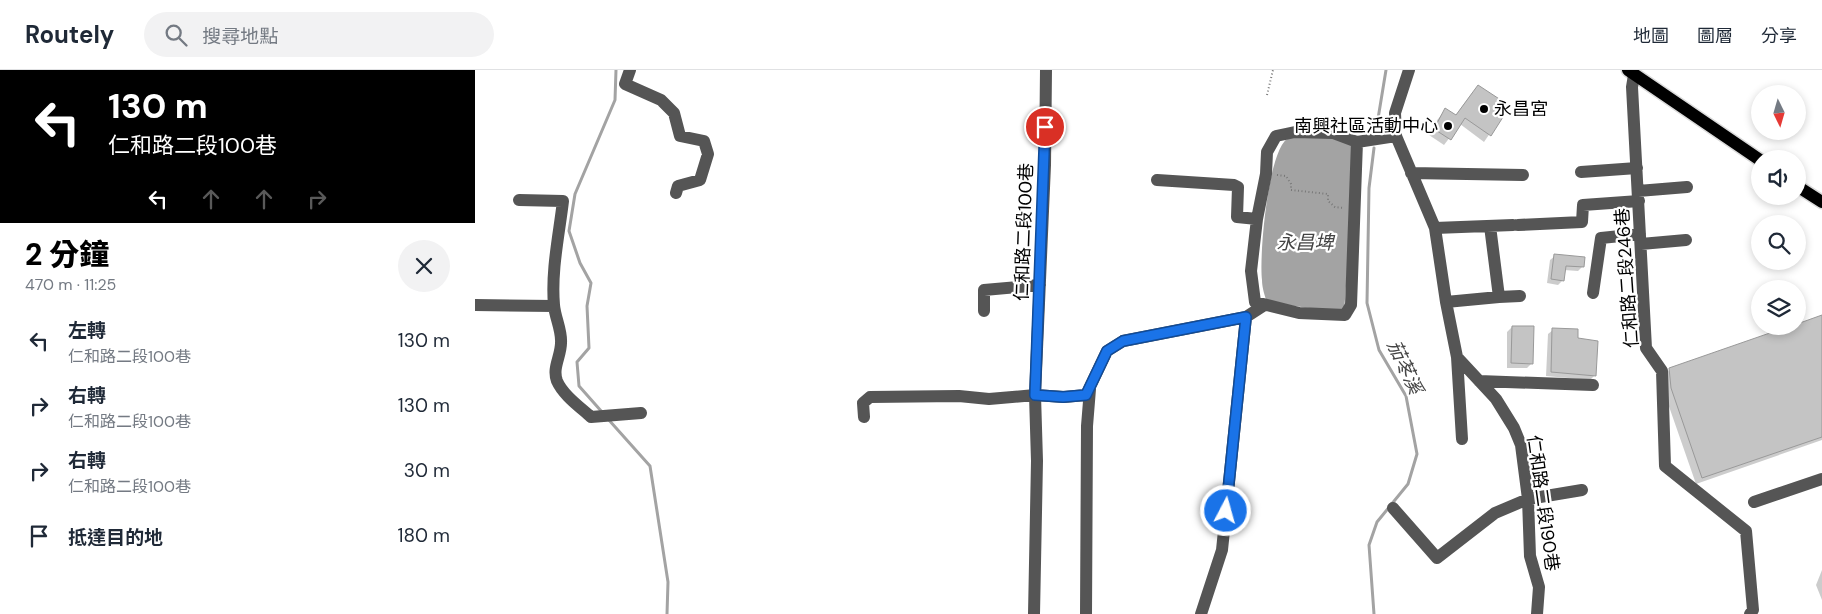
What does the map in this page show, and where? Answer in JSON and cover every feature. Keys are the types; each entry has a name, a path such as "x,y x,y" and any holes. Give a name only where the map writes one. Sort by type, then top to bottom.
{"main road":[{"path":"1631,72 1751,154"},
{"path":"1806,192 1822,202"}],"street":[{"path":"630,70 625,84 630,88 661,100 674,112 680,136 704,141 708,154 700,180 678,186 676,193"},
{"name":"仁和路二段100巷","path":"1034,614 1037,460 1035,395 1046,70"},
{"path":"1409,70 1395,113 1396,136 1435,228 1446,302 1457,357 1462,439"},
{"name":"仁和路二段246巷","path":"1631,72 1646,348 1662,371 1665,466 1746,531 1753,610 1750,614"},
{"path":"1357,142 1351,305 1345,315 1299,313 1263,306 1255,302 1251,271 1257,219 1266,174 1267,152 1276,136 1295,132 1333,133 1357,142 1396,136"},
{"path":"1581,172 1637,168"},
{"path":"1411,173 1523,175"},
{"path":"1157,180 1234,185 1238,187 1237,217 1257,219"},
{"path":"1435,228 1582,222 1583,205 1687,187"},
{"path":"519,200 563,201 555,270 554,306 560,329 561,344 555,374 557,382 567,395 591,417 641,413"},
{"path":"1490,226 1499,297"},
{"path":"1593,292 1601,238 1687,240"},
{"path":"984,311 984,290 1040,285"},
{"path":"1446,302 1519,296"},
{"path":"475,305 554,306"},
{"path":"864,417 863,404 870,397 959,396 989,399 1035,395 1086,395 1107,351 1123,341 1246,317 1263,306"},
{"path":"1201,614 1223,550 1246,317"},
{"name":"仁和路二段190巷","path":"1457,357 1496,399 1514,428 1521,445 1527,499 1530,556 1539,587 1537,614"},
{"path":"1479,381 1593,385"},
{"path":"1087,614 1087,426 1090,389"},
{"path":"1754,502 1822,479"},
{"path":"1393,508 1437,558 1495,513 1527,499 1582,490"}],"path":[{"path":"1267,95 1273,70"},
{"path":"1266,174 1286,176 1291,184 1291,190 1328,194 1328,201 1335,207 1354,209"}],"water":[{"name":"永昌埤","path":"1325,134 1351,141 1355,169 1344,312 1267,303 1262,283 1261,267 1266,205 1280,148 1291,137"}],"building":[{"name":"永昌宮","path":"1478,85 1510,106 1491,136 1465,118 1451,140 1434,129 1445,108 1456,115"},
{"path":"1554,254 1585,257 1584,267 1566,266 1564,281 1551,279"},
{"path":"1822,315 1822,437 1702,478 1671,388 1669,368 1764,335 1806,335 1806,321"},
{"path":"1512,326 1534,326 1533,364 1511,363"},
{"path":"1552,328 1578,329 1578,338 1598,341 1596,376 1551,372"}],"waterway":[{"path":"602,412 579,386 577,362 589,348 587,306 591,283 580,263 569,231 575,194 615,100 616,70"},
{"name":"茄苳溪","path":"1376,131 1386,70"},
{"name":"茄苳溪","path":"1374,148 1369,188 1367,303 1379,350 1406,396 1417,454 1408,484 1377,522 1369,545 1374,614"},
{"path":"608,419 650,466 668,582 667,614"}],"place":[{"name":"永昌宮","path":"1484,109"},
{"name":"南興社區活動中心","path":"1448,126"}],"route":[{"path":"1045,127 1035,395 1063,397 1086,395 1107,351 1123,341 1246,317 1226,511"}]}
